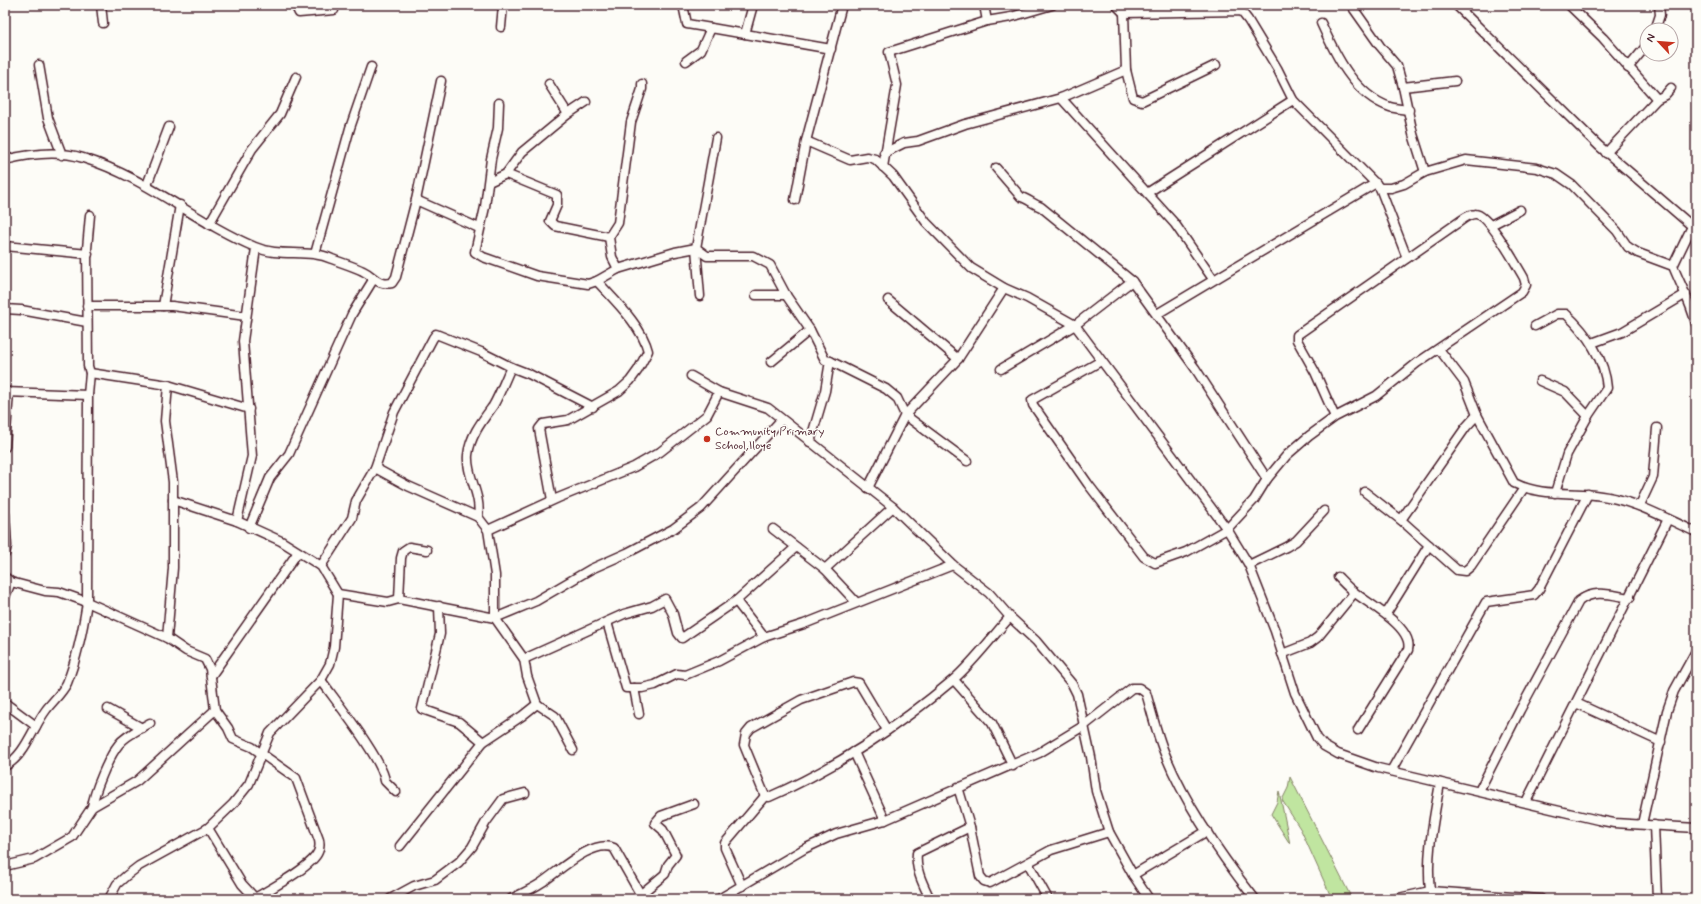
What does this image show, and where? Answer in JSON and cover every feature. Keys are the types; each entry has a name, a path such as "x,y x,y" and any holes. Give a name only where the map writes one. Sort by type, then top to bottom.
{"street":[{"path":"101,5 103,24"},
{"path":"295,5 299,13 334,10"},
{"path":"501,27 503,5"},
{"path":"683,5 687,24 831,49"},
{"path":"745,34 753,5"},
{"path":"795,200 806,141 842,5"},
{"path":"984,5 987,21"},
{"path":"883,167 896,84 889,52 987,21 1011,17 1052,5"},
{"path":"1116,5 1124,13 1126,70 1133,98 1142,101 1216,65"},
{"path":"1351,5 1380,46 1397,66 1413,134 1426,172"},
{"path":"1456,5 1606,153 1692,226"},
{"path":"1568,5 1603,38 1657,99"},
{"path":"1658,22 1660,15 1659,5"},
{"path":"1124,13 1182,8 1241,11 1277,68 1293,100 1378,186 1407,258"},
{"path":"1321,23 1342,66 1358,84 1373,97 1390,107 1408,110"},
{"path":"686,61 701,50 711,28"},
{"path":"1628,68 1639,54"},
{"path":"39,65 48,118 62,155"},
{"path":"315,254 350,128 371,67"},
{"path":"884,153 904,143 918,141 965,124 1061,98 1126,70"},
{"path":"209,224 252,150 280,114 296,77"},
{"path":"5,160 25,155 62,155 82,157 146,185 209,224 256,248 278,254 286,252 315,254 364,271 373,280 387,284 392,283 416,200 441,80"},
{"path":"1403,87 1455,81"},
{"path":"549,84 568,114"},
{"path":"618,269 612,256 608,237 618,223 631,122 642,89 642,84"},
{"path":"1606,153 1657,99 1665,95 1671,88"},
{"path":"1061,98 1175,224 1214,279"},
{"path":"1147,193 1293,100"},
{"path":"489,182 506,174 522,152 568,114 586,102"},
{"path":"499,103 498,128 491,159 484,214 474,252 483,257 537,276 588,284 597,281 618,269 675,252 696,248 707,256 753,256 770,266 786,295 810,330 825,360 830,361 886,389 897,398 905,415 967,461"},
{"path":"146,185 169,127"},
{"path":"700,296 696,248 716,138"},
{"path":"806,141 850,160 867,157 875,159 893,176 926,222 971,268 1004,288 1027,298 1075,325 1226,529 1249,565 1269,614 1295,693 1317,738 1324,746 1353,760 1391,771 1614,823 1696,828"},
{"path":"1157,314 1214,279 1378,186 1390,188 1404,184 1426,172 1466,160 1537,168 1556,174 1572,186 1616,230 1628,247 1638,253 1673,266 1686,294 1696,324"},
{"path":"996,168 1021,197 1026,198 1030,203 1041,207 1132,281 1157,314 1268,479"},
{"path":"506,174 557,195 557,204 550,220 555,226 608,237"},
{"path":"416,200 480,228"},
{"path":"163,306 180,205"},
{"path":"1491,225 1520,210"},
{"path":"1101,361 1032,400 1033,406 1088,484 1144,557 1155,563 1186,552 1226,529 1254,500 1268,479 1287,456 1335,417 1376,396 1417,363 1522,292 1526,285 1524,278 1491,225 1482,216 1476,214 1469,215 1297,335 1297,340 1315,372 1335,417"},
{"path":"5,766 11,763 19,754 36,726 67,682 83,626 87,602 88,395 90,373 88,366 87,306 90,216"},
{"path":"1673,266 1696,218"},
{"path":"5,246 88,254"},
{"path":"237,521 252,456 243,349 246,316 256,248"},
{"path":"249,528 270,478 289,454 345,326 373,280"},
{"path":"552,500 540,429 541,426 543,424 568,420 619,391 630,381 646,358 648,351 646,342 622,308 597,281"},
{"path":"1001,369 1075,325 1132,281"},
{"path":"868,488 905,415 958,359 1004,288"},
{"path":"1592,343 1622,332 1686,294"},
{"path":"756,295 786,295"},
{"path":"888,300 958,359"},
{"path":"87,306 163,306 246,316"},
{"path":"5,309 21,310 87,322"},
{"path":"1535,326 1557,314 1566,314 1578,324 1592,343 1606,379 1607,388 1588,416 1567,454 1555,493"},
{"path":"771,362 810,330"},
{"path":"321,566 348,526 358,497 375,468 398,402 417,365 436,334 529,374 593,407"},
{"path":"1439,349 1464,382 1477,415 1514,483 1524,488 1555,493 1588,494 1608,497 1640,506 1696,532"},
{"path":"810,442 825,391 830,361"},
{"path":"478,517 479,503 469,466 468,454 478,426 496,400 511,367"},
{"path":"90,373 168,385 249,409"},
{"path":"691,376 719,392 768,408 781,420 892,507 953,565 989,593 1010,617 1036,641 1072,684 1077,694 1085,725 1096,792 1109,832 1133,875 1149,899"},
{"path":"1540,380 1565,392 1588,416"},
{"path":"167,638 173,568 173,500 165,421 168,385"},
{"path":"5,447 7,392 88,395"},
{"path":"488,530 552,500 634,467 660,452 707,415 719,392"},
{"path":"1401,520 1466,427 1477,415"},
{"path":"338,594 388,602 399,599 495,618 536,601 591,569 627,553 673,529 701,508 781,420"},
{"path":"1640,506 1653,477 1657,428"},
{"path":"375,468 408,486 478,517 488,530 495,575 495,618 524,658 527,676 537,704 555,716 573,750"},
{"path":"1365,492 1401,520 1457,570 1464,571 1471,566 1524,488"},
{"path":"1391,771 1486,602 1534,595 1539,589 1588,494"},
{"path":"109,899 117,884 139,866 208,828 233,804 249,784 266,742 274,727 321,680 330,664 334,647 338,594 321,566 281,541 249,528 237,521 173,500"},
{"path":"825,569 892,507"},
{"path":"1249,565 1286,548 1296,541 1324,511"},
{"path":"5,514 7,546 5,554"},
{"path":"1526,802 1630,598 1668,519"},
{"path":"773,529 825,569 856,602"},
{"path":"1386,614 1429,545"},
{"path":"399,599 401,558 403,550 409,547 427,550"},
{"path":"524,658 624,614 652,606 665,599 673,614 678,633 682,638 736,601 796,547"},
{"path":"211,676 298,552"},
{"path":"607,622 626,688 655,685 677,674 685,675 719,661 764,637 804,624 856,602 953,565"},
{"path":"1338,577 1354,593 1386,614 1408,638 1410,644 1408,650 1358,730"},
{"path":"5,597 8,580 45,591 59,592 87,602 167,638 186,651 205,659 210,669 215,710 228,728 233,739 252,746 261,755 296,778 319,840 320,847 316,857 303,868 255,899 242,884 208,828"},
{"path":"1282,654 1310,643 1318,637 1354,593"},
{"path":"1479,791 1520,710 1579,601 1588,595 1596,593 1630,598"},
{"path":"736,601 764,637"},
{"path":"439,606 440,634 422,709 458,722 483,742"},
{"path":"765,796 769,797 801,784 887,730 954,680 1010,617"},
{"path":"1642,824 1667,711 1674,691 1696,651"},
{"path":"321,680 362,737 384,773 385,781 396,792"},
{"path":"954,680 992,723 1013,766"},
{"path":"765,796 744,745 746,734 751,728 801,700 853,682 859,683 887,730"},
{"path":"634,688 640,714"},
{"path":"719,899 804,849 836,834 885,820 958,787 1013,766 1039,753 1085,725 1132,688 1139,688 1146,693 1165,754 1182,789 1230,868 1255,899"},
{"path":"5,703 36,726"},
{"path":"1576,703 1661,742"},
{"path":"400,846 483,742 537,704"},
{"path":"108,710 142,728"},
{"path":"5,866 34,859 72,837 92,808 137,781 215,710"},
{"path":"92,808 94,795 116,749 124,740 150,723"},
{"path":"854,752 885,820"},
{"path":"1430,891 1428,871 1430,837 1440,782"},
{"path":"958,787 970,827 980,876 984,881 990,883 1051,850 1109,832"},
{"path":"390,899 414,886 435,880 459,862 472,847 486,822 503,799 525,793"},
{"path":"742,886 725,848 725,843 765,796"},
{"path":"511,899 540,884 568,862 600,846 608,845 614,848 642,896 664,874 668,865 676,855 663,830 655,823 661,816 694,804"},
{"path":"1654,825 1656,899"},
{"path":"930,899 916,864 917,853 970,827"},
{"path":"1133,875 1207,831"},
{"path":"1028,863 1048,899"},
{"path":"1394,899 1430,891 1541,899"}],"green space":[{"path":"1290,777 1350,895 1348,899 1332,899 1301,830 1282,800 1288,788"},
{"path":"1279,791 1290,844 1271,814 1277,802"}],"place":[{"name":"Community Primary School,Iloye","path":"707,439"}]}
